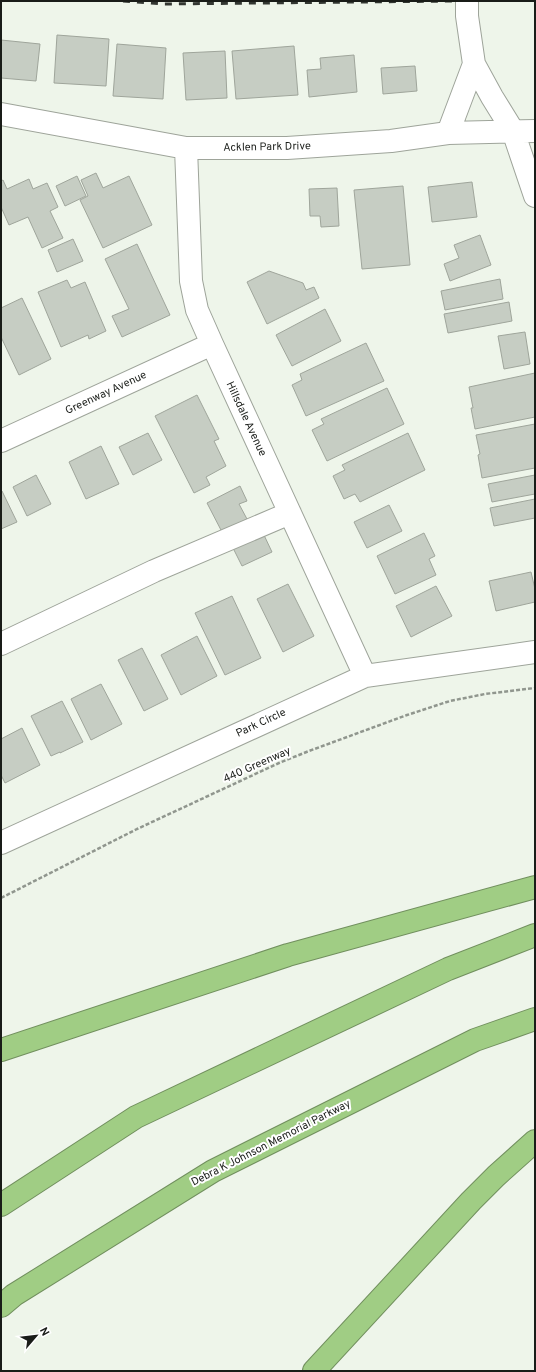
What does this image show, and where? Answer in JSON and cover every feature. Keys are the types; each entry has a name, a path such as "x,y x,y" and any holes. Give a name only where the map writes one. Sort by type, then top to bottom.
{"highway":[{"path":"1,1050 288,955 535,887"},
{"path":"1,1205 136,1117 448,969 535,935"},
{"name":"Debra K Johnson Memorial Parkway","path":"1,1306 14,1295 213,1171 475,1040 535,1019"},
{"path":"314,1371 471,1201 535,1141"}],"street":[{"path":"467,1 467,16 474,64 513,131 535,196"},
{"path":"448,133 474,64"},
{"name":"Acklen Park Drive","path":"1,114 186,148 287,148 391,141 448,133 535,131"},
{"name":"Hillsdale Avenue","path":"186,148 191,281 198,310 212,344 365,676"},
{"name":"Greenway Avenue","path":"1,441 212,344"},
{"path":"1,644 154,571 290,513"},
{"name":"Park Circle","path":"1,843 365,676 535,652"}],"path":[{"name":"440 Greenway","path":"1,898 137,829 279,763 309,751 450,701 485,694 535,688"}],"building":[{"path":"57,35 109,39 106,86 54,83"},
{"path":"1,40 40,44 36,81 1,78"},
{"path":"117,44 166,48 163,99 113,96"},
{"path":"294,46 298,95 236,99 232,51"},
{"path":"225,51 227,98 186,100 183,53"},
{"path":"354,55 357,92 309,97 307,70 321,69 320,58"},
{"path":"415,66 417,91 383,94 381,68"},
{"path":"96,173 103,188 129,176 152,225 103,248 80,200 88,196 81,180"},
{"path":"77,176 86,196 65,206 56,186"},
{"path":"29,179 33,189 47,183 58,207 50,211 63,238 42,248 28,217 9,225 1,207 1,181 3,180 7,189"},
{"path":"472,182 477,217 432,222 428,187"},
{"path":"403,186 410,265 362,269 354,190"},
{"path":"337,188 339,226 321,227 320,216 310,216 309,189"},
{"path":"480,235 491,265 450,281 444,264 459,258 454,245"},
{"path":"73,239 83,261 57,272 48,250"},
{"path":"137,244 170,315 122,337 112,316 129,309 105,259"},
{"path":"269,271 303,283 306,290 314,287 319,298 267,324 247,282"},
{"path":"500,279 503,299 445,310 441,291"},
{"path":"67,280 71,288 85,282 106,331 89,339 88,335 61,347 38,292"},
{"path":"22,298 51,359 19,375 1,337 1,308"},
{"path":"509,302 512,321 448,333 444,314"},
{"path":"325,309 341,341 292,366 276,335"},
{"path":"525,332 530,364 504,369 498,336"},
{"path":"366,343 384,381 306,416 292,385 302,380 300,374"},
{"path":"535,373 535,417 475,429 469,387"},
{"path":"387,388 404,424 327,461 312,430 324,424 321,419"},
{"path":"197,395 219,439 214,441 226,466 206,477 210,485 194,493 155,416"},
{"path":"535,424 535,468 482,478 478,455 480,454 476,435"},
{"path":"148,433 162,460 133,475 119,447"},
{"path":"408,433 425,470 360,502 355,494 344,499 333,476 345,470 342,465"},
{"path":"101,446 119,484 86,499 69,462"},
{"path":"36,475 51,504 27,516 13,487"},
{"path":"535,475 535,494 492,502 488,484"},
{"path":"240,486 247,501 239,504 247,519 222,532 207,503"},
{"path":"2,491 17,522 1,529 1,492"},
{"path":"535,499 535,518 494,526 490,508"},
{"path":"389,505 402,531 367,548 354,522"},
{"path":"263,533 272,552 242,566 233,548"},
{"path":"424,533 435,556 429,559 436,575 395,594 377,556"},
{"path":"531,572 535,589 535,602 496,611 489,581"},
{"path":"288,584 314,636 283,652 257,599"},
{"path":"436,586 452,616 411,637 396,606"},
{"path":"232,596 261,658 225,675 195,613"},
{"path":"197,636 217,676 181,695 161,655"},
{"path":"142,648 168,699 144,711 118,660"},
{"path":"101,684 122,724 91,740 71,699"},
{"path":"62,701 83,742 51,756 31,716"},
{"path":"22,728 40,765 5,783 1,775 1,739"}],"railway":[{"path":"123,1 163,4 454,1"}]}
